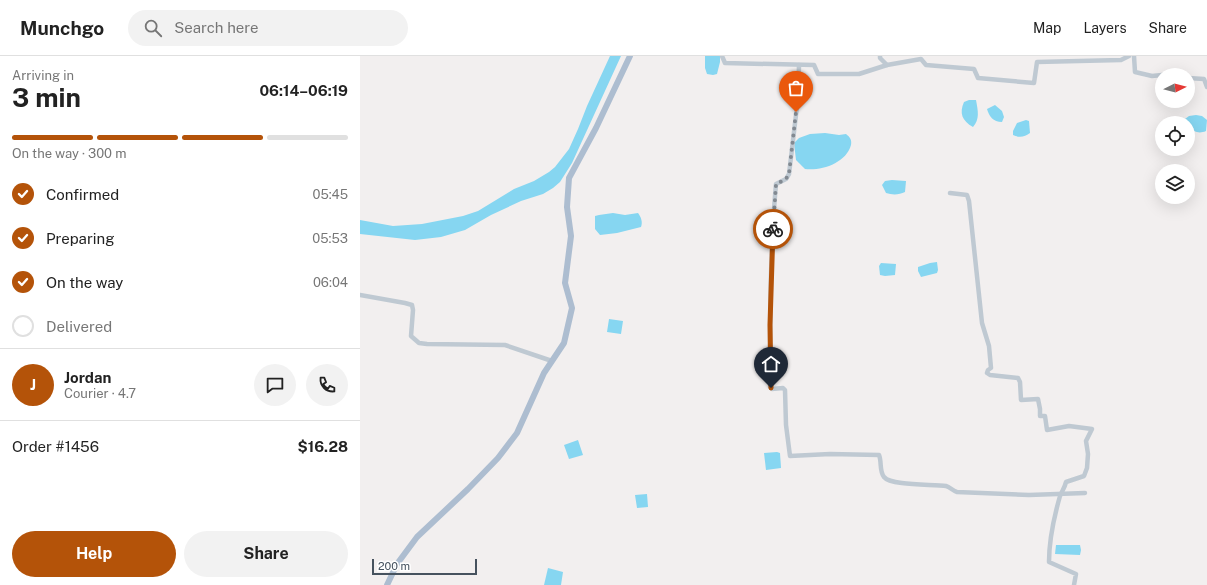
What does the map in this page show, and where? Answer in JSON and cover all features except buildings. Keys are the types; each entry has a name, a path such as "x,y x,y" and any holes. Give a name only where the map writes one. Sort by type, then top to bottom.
{"main road":[{"path":"387,585 397,564 417,537 478,479 498,458 517,433 544,373 564,343 572,308 565,283 571,236 567,207 569,178 596,128 630,56"}],"street":[{"path":"722,56 725,63 814,65 818,74 859,74 887,65 921,59 926,65 974,69 978,78 1034,83 1037,62 1121,60 1129,56"},
{"path":"880,56 880,58 887,65"},
{"path":"1134,56 1135,72 1155,76"},
{"path":"799,65 798,98 789,174 786,179 776,184 771,279 770,387 772,389 783,388 785,390 786,425 790,456 830,454 879,455 884,478 916,485 947,487 957,492 1029,495 1085,493"},
{"path":"1195,78 1204,79 1207,87"},
{"path":"950,193 967,196 969,201 982,322 991,359 991,368 988,370 987,374 1018,378 1020,382 1021,400 1038,399 1040,416 1045,416 1047,430 1069,426 1092,429 1086,441 1088,454 1086,472 1084,476 1066,482 1054,520 1049,553 1049,562 1076,574 1074,585"},
{"path":"360,295 412,305 411,336 419,342 427,344 505,345 552,361"}],"water":[{"path":"610,56 621,56 572,163 560,182 553,188 543,194 521,201 491,215 465,230 441,237 415,240 360,234 360,220 393,226 422,224 463,216 478,211 514,189 534,181 549,172 555,167 569,149"},
{"path":"705,56 720,56 717,74 707,74 705,68"},
{"path":"976,100 978,118 973,127 966,122 962,116 962,106 964,102"},
{"path":"995,105 1002,111 1004,117 1002,122 994,120 988,112 987,109"},
{"path":"1196,115 1202,116 1207,120 1206,131 1195,131 1195,116 1189,116"},
{"path":"1026,120 1029,121 1030,133 1022,137 1013,135 1013,131 1017,123"},
{"path":"825,133 839,135 846,134 850,137 851,145 848,151 839,161 826,167 819,169 805,169 796,160 794,143 799,138 810,134"},
{"path":"885,181 906,181 905,192 900,194 886,193 882,185"},
{"path":"613,213 625,215 638,213 642,223 641,227 617,233 600,235 595,229 595,216"},
{"path":"937,262 937,273 921,277 918,267"},
{"path":"881,263 896,264 895,275 880,275 879,266"},
{"path":"609,319 623,321 621,334 607,332"},
{"path":"578,440 583,455 569,459 564,445"},
{"path":"764,453 780,453 781,468 766,470"},
{"path":"647,494 648,507 637,508 635,495"},
{"path":"1056,545 1080,545 1080,555 1055,554"},
{"path":"548,568 563,572 561,585 544,585"}],"way so far":[{"path":"773,229 776,184 786,179 789,174 796,112"}],"route":[{"path":"771,388 770,325 773,229"}]}
